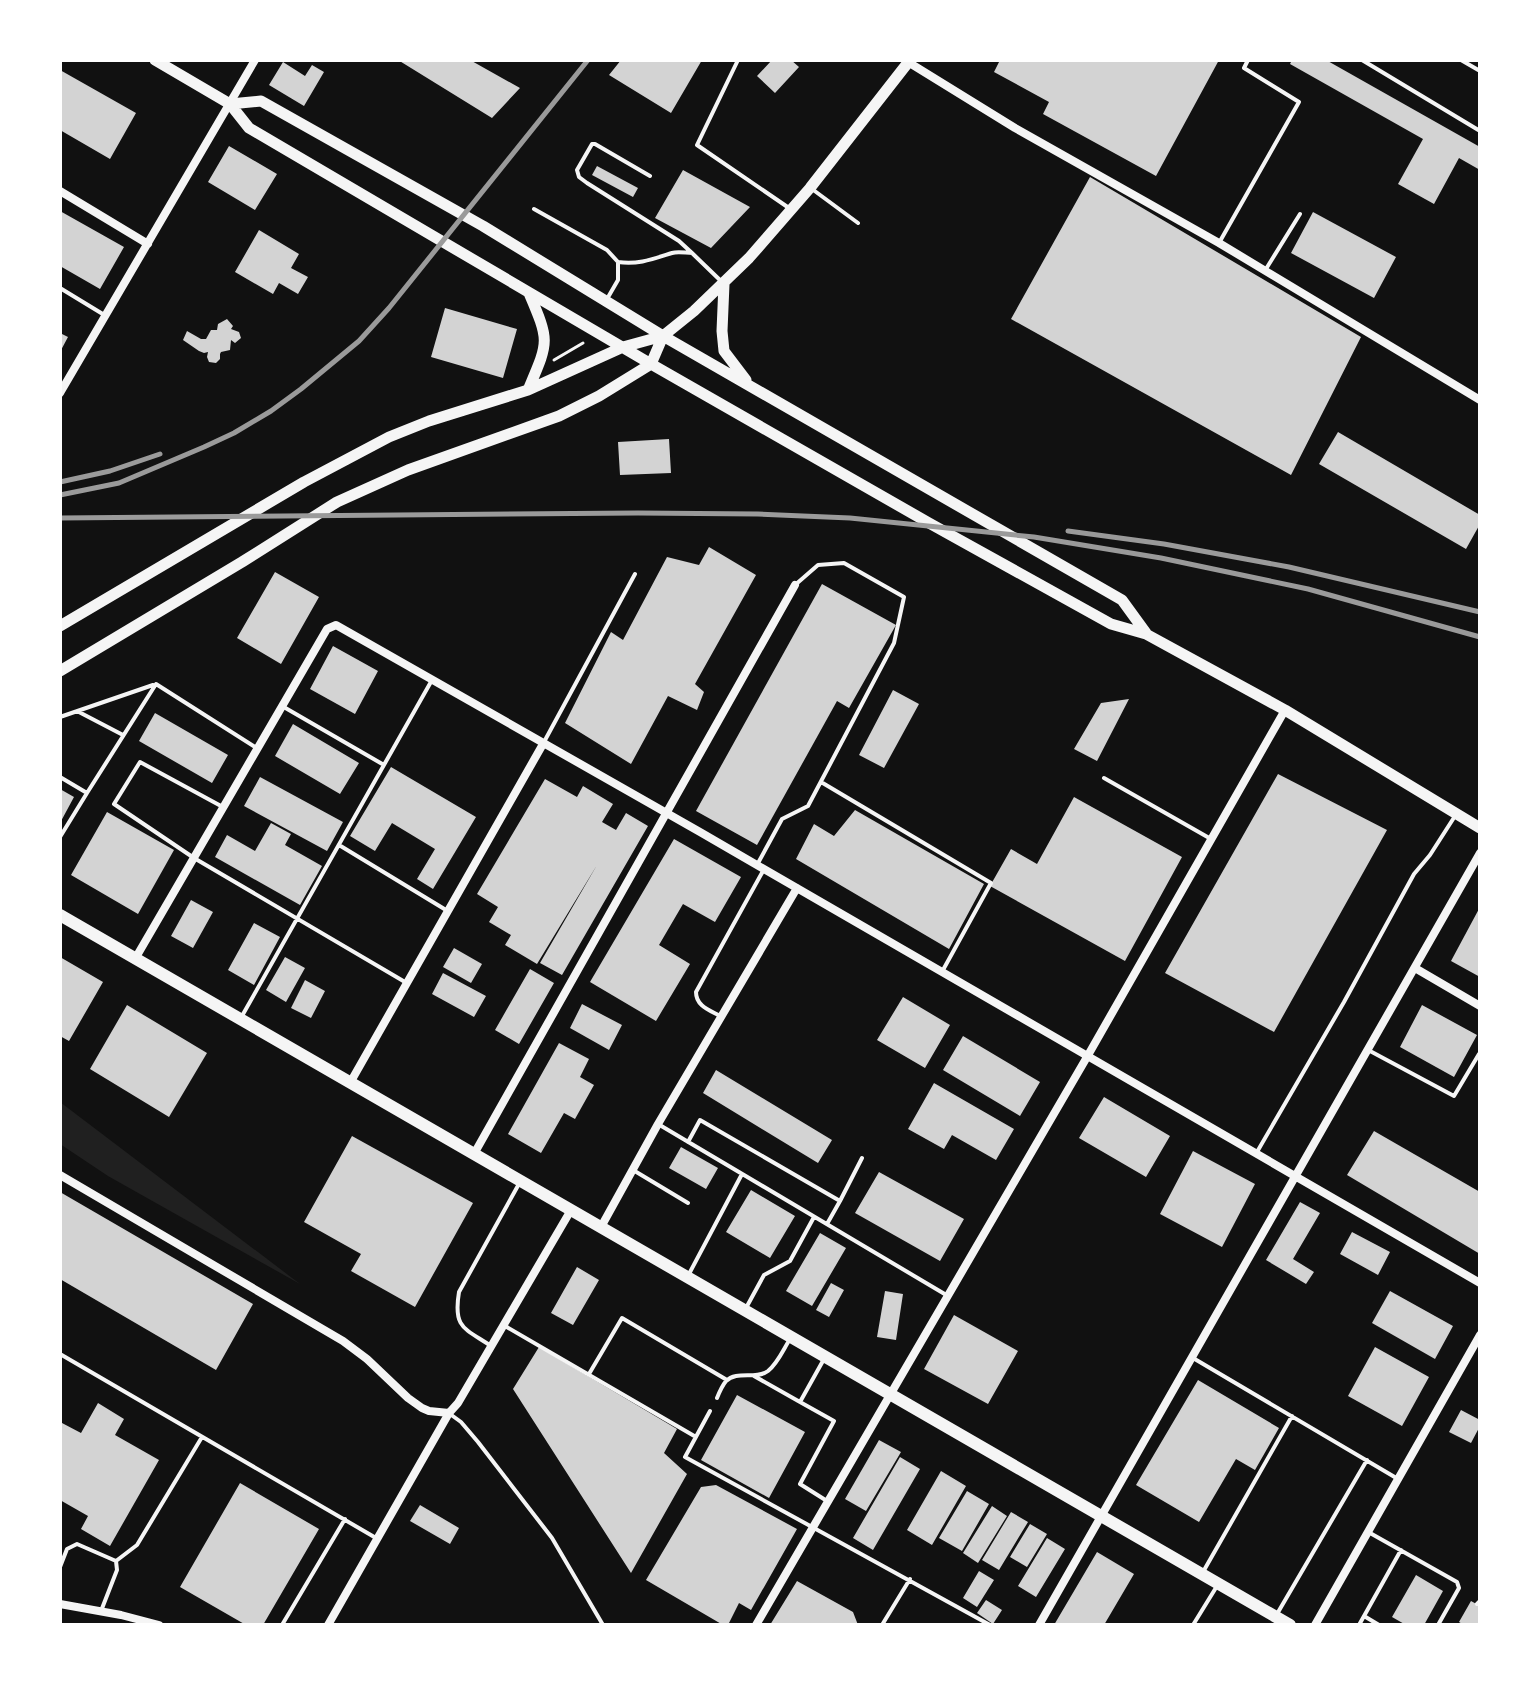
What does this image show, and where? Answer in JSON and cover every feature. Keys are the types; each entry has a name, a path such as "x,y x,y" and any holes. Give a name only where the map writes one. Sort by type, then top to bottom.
{"main road":[{"path":"155,60 230,104 249,128 651,364 1111,624 1146,634 1285,710 1480,828"},
{"path":"60,626 354,454 389,437 528,390 623,347 663,336 724,284 749,258 810,188 907,61"},
{"path":"230,104 261,101 483,226 663,336 1122,600 1146,634"},
{"path":"724,284 724,351 752,386"},
{"path":"528,292 545,334 542,359 528,390"},
{"path":"60,671 337,502 408,470 559,416 599,396 651,364 663,336"},
{"path":"60,915 1290,1625"}],"street":[{"path":"60,393 255,60"},
{"path":"907,61 1015,128 1219,243 1480,400"},
{"path":"60,191 148,244"},
{"path":"474,1154 795,585"},
{"path":"135,959 327,629 336,625 1480,1283"},
{"path":"756,1625 1285,710"},
{"path":"350,1083 543,744"},
{"path":"1039,1625 1480,853"},
{"path":"601,1227 797,888"},
{"path":"1415,968 1480,1006"},
{"path":"60,1175 343,1341 422,1408 449,1413"},
{"path":"328,1625 449,1413 458,1403 571,1210"},
{"path":"1315,1625 1480,1335"},
{"path":"60,1604 159,1625"}],"lane":[{"path":"738,60 697,145 791,210"},
{"path":"1219,243 1299,102 1244,68 1248,60"},
{"path":"1362,60 1480,131"},
{"path":"1461,60 1480,71"},
{"path":"650,176 595,144 592,144 577,170 579,177 587,183 679,241 724,284"},
{"path":"810,188 858,223"},
{"path":"534,209 607,250 618,262 631,264 674,252 692,253"},
{"path":"1265,271 1300,214"},
{"path":"606,301 618,280 618,262"},
{"path":"60,288 106,316"},
{"path":"722,1017 699,1004 696,992 761,867 782,819 808,806 821,782 894,643 904,597 844,563 818,565 795,585"},
{"path":"543,744 635,574"},
{"path":"240,1019 432,680"},
{"path":"60,717 156,684"},
{"path":"60,837 156,684"},
{"path":"156,684 258,749"},
{"path":"282,706 384,765"},
{"path":"77,711 123,735"},
{"path":"224,807 140,762 114,804 194,858 407,983"},
{"path":"60,777 87,793"},
{"path":"1104,778 1211,839"},
{"path":"821,782 991,883 942,972"},
{"path":"1256,1154 1414,874 1456,814"},
{"path":"339,845 448,912"},
{"path":"1368,1050 1454,1096 1479,1054"},
{"path":"688,1142 700,1120 840,1201"},
{"path":"658,1124 948,1296"},
{"path":"827,1224 862,1158"},
{"path":"633,1170 688,1203"},
{"path":"687,1277 742,1174"},
{"path":"491,1346 460,1325 455,1311 459,1292 520,1181"},
{"path":"744,1310 764,1275 790,1261 814,1217"},
{"path":"589,1374 622,1318 727,1380"},
{"path":"503,1325 696,1437"},
{"path":"717,1398 727,1380 766,1373 791,1337"},
{"path":"60,1354 376,1538"},
{"path":"800,1402 825,1357"},
{"path":"1191,1357 1398,1479"},
{"path":"754,1376 834,1421 800,1484 827,1501"},
{"path":"710,1411 685,1457 990,1625"},
{"path":"449,1413 478,1442 538,1518 603,1625"},
{"path":"1202,1574 1292,1416"},
{"path":"116,1561 137,1545 202,1437"},
{"path":"1276,1617 1367,1460"},
{"path":"282,1625 345,1519"},
{"path":"1368,1532 1457,1582 1459,1588 1438,1625"},
{"path":"60,1567 67,1549 77,1544 116,1561"},
{"path":"60,1547 67,1549"},
{"path":"1359,1625 1401,1550"},
{"path":"101,1612 117,1570 116,1561"},
{"path":"882,1625 910,1579"},
{"path":"1193,1625 1218,1583"},
{"path":"1364,1616 1379,1625"}],"path":[{"path":"550,361 583,343"}],"shaded area":[{"path":"60,1102 300,1284 108,1176 60,1144"}],"building":[{"path":"398,60 470,60 520,88 492,118"},
{"path":"621,60 702,60 671,113 609,75"},
{"path":"772,60 791,60 799,67 775,93 757,76"},
{"path":"1000,60 1219,60 1156,176 1043,114 1049,102 994,72"},
{"path":"1292,60 1326,60 1480,147 1480,170 1459,158 1434,204 1398,184 1423,139 1290,64"},
{"path":"283,62 305,76 312,65 324,72 304,106 269,85"},
{"path":"60,70 136,113 110,159 60,130"},
{"path":"229,146 277,174 255,210 208,182"},
{"path":"597,166 638,188 633,197 592,175"},
{"path":"683,170 750,207 711,248 655,218"},
{"path":"1090,177 1361,337 1291,475 1011,319"},
{"path":"60,211 124,247 100,289 60,266"},
{"path":"1313,212 1396,257 1374,298 1291,253"},
{"path":"259,230 299,254 291,268 308,277 298,294 279,283 273,294 235,272"},
{"path":"445,308 517,329 503,378 431,357"},
{"path":"227,319 233,326 231,329 239,332 241,338 235,343 231,340 230,350 221,352 216,363 209,362 208,352 199,351 183,340 187,331 206,339 211,330 217,330 218,324"},
{"path":"60,333 68,337 60,352"},
{"path":"1338,432 1480,515 1480,524 1466,549 1319,464"},
{"path":"669,439 671,473 620,475 618,442"},
{"path":"709,547 756,575 695,684 704,692 697,710 668,696 631,764 565,723 611,632 623,640 667,557 699,565"},
{"path":"275,572 319,597 281,664 237,638"},
{"path":"822,584 896,625 849,708 837,701 757,845 696,811"},
{"path":"333,646 378,671 355,714 310,689"},
{"path":"893,690 919,704 884,768 859,755"},
{"path":"1129,699 1097,761 1074,749 1101,703"},
{"path":"155,713 228,755 212,783 139,741"},
{"path":"293,724 359,763 340,794 275,756"},
{"path":"391,767 476,817 433,889 417,879 435,849 392,823 375,851 350,836"},
{"path":"1278,774 1387,830 1274,1032 1165,973"},
{"path":"260,777 343,822 327,851 244,806"},
{"path":"545,779 577,797 583,786 613,804 602,822 616,830 626,813 648,826 562,975 540,963 597,865 537,964 505,945 511,935 489,922 498,907 477,894"},
{"path":"60,789 74,797 60,823"},
{"path":"1074,797 1182,857 1125,961 990,886 1011,849 1037,864"},
{"path":"855,810 984,884 949,949 796,859 814,824 834,836"},
{"path":"107,812 174,850 138,914 71,875"},
{"path":"271,823 291,834 285,845 322,866 300,905 215,857 227,835 255,851"},
{"path":"674,839 741,877 715,922 683,904 659,945 690,964 656,1021 590,982"},
{"path":"191,900 213,912 193,948 171,936"},
{"path":"1480,907 1480,977 1451,961"},
{"path":"254,923 280,937 254,985 228,970"},
{"path":"454,948 482,964 471,983 443,967"},
{"path":"60,957 103,982 69,1041 60,1036"},
{"path":"285,957 305,968 286,1002 266,990"},
{"path":"530,969 554,983 519,1044 495,1030"},
{"path":"443,973 486,996 474,1017 432,994"},
{"path":"305,980 325,991 311,1018 291,1008"},
{"path":"903,997 950,1025 925,1068 877,1040"},
{"path":"582,1004 622,1025 609,1050 570,1028"},
{"path":"127,1005 207,1053 169,1117 90,1069"},
{"path":"1422,1005 1477,1035 1454,1077 1400,1047"},
{"path":"963,1036 1040,1082 1020,1116 943,1070"},
{"path":"559,1043 589,1059 580,1077 594,1085 575,1119 564,1113 541,1153 508,1134"},
{"path":"716,1070 832,1140 818,1163 703,1093"},
{"path":"934,1083 1014,1129 996,1160 952,1135 944,1149 908,1129"},
{"path":"1104,1097 1170,1136 1146,1177 1079,1138"},
{"path":"1374,1131 1480,1192 1480,1254 1347,1175"},
{"path":"352,1136 473,1203 415,1307 351,1271 361,1254 304,1222"},
{"path":"681,1147 718,1168 706,1189 669,1168"},
{"path":"1193,1151 1255,1184 1222,1247 1160,1214"},
{"path":"879,1172 964,1219 940,1261 855,1213"},
{"path":"751,1190 795,1216 770,1258 726,1232"},
{"path":"60,1192 253,1304 216,1370 60,1279"},
{"path":"1300,1202 1320,1213 1293,1259 1314,1272 1306,1284 1266,1260"},
{"path":"1352,1232 1390,1252 1378,1275 1340,1254"},
{"path":"820,1233 846,1248 812,1306 786,1291"},
{"path":"577,1267 599,1280 573,1325 551,1313"},
{"path":"831,1283 844,1290 829,1317 816,1310"},
{"path":"885,1291 903,1294 896,1340 877,1337"},
{"path":"1390,1291 1453,1326 1435,1359 1372,1323"},
{"path":"954,1315 1018,1351 988,1404 924,1369"},
{"path":"539,1347 677,1429 664,1453 687,1474 631,1573 513,1389"},
{"path":"1375,1347 1429,1377 1402,1426 1348,1396"},
{"path":"1198,1380 1279,1428 1255,1470 1236,1459 1199,1522 1136,1485"},
{"path":"737,1395 805,1432 769,1498 701,1460"},
{"path":"98,1403 124,1419 115,1435 159,1460 110,1546 81,1529 88,1516 60,1500 60,1426 62,1423 81,1433"},
{"path":"1461,1410 1480,1420 1471,1443 1449,1432"},
{"path":"879,1440 901,1452 866,1511 845,1499"},
{"path":"900,1457 920,1469 873,1550 853,1538"},
{"path":"941,1471 966,1486 932,1545 907,1530"},
{"path":"240,1483 319,1529 263,1625 246,1625 180,1587"},
{"path":"716,1485 797,1529 751,1610 739,1603 728,1625 723,1625 646,1580 701,1487"},
{"path":"967,1491 989,1504 962,1551 939,1538"},
{"path":"420,1505 459,1528 450,1544 410,1521"},
{"path":"992,1506 1007,1516 978,1563 963,1553"},
{"path":"1011,1512 1028,1522 999,1570 982,1560"},
{"path":"1030,1524 1047,1534 1027,1567 1010,1557"},
{"path":"1047,1538 1065,1549 1036,1597 1018,1586"},
{"path":"1097,1552 1134,1574 1104,1625 1054,1625"},
{"path":"979,1571 994,1580 977,1607 963,1598"},
{"path":"1416,1575 1443,1591 1424,1625 1406,1625 1392,1617"},
{"path":"797,1581 853,1612 858,1625 770,1625"},
{"path":"986,1600 1002,1610 993,1624 977,1613"},
{"path":"1471,1601 1480,1606 1480,1625 1459,1622"}],"railway":[{"path":"60,495 119,483 204,447 271,411 301,389 359,341 389,308 588,60"},
{"path":"60,482 110,471 160,454"},
{"path":"60,518 638,513 850,518 1034,537 1161,558 1308,589 1480,637"},
{"path":"1068,531 1164,544 1289,567 1480,612"}]}
